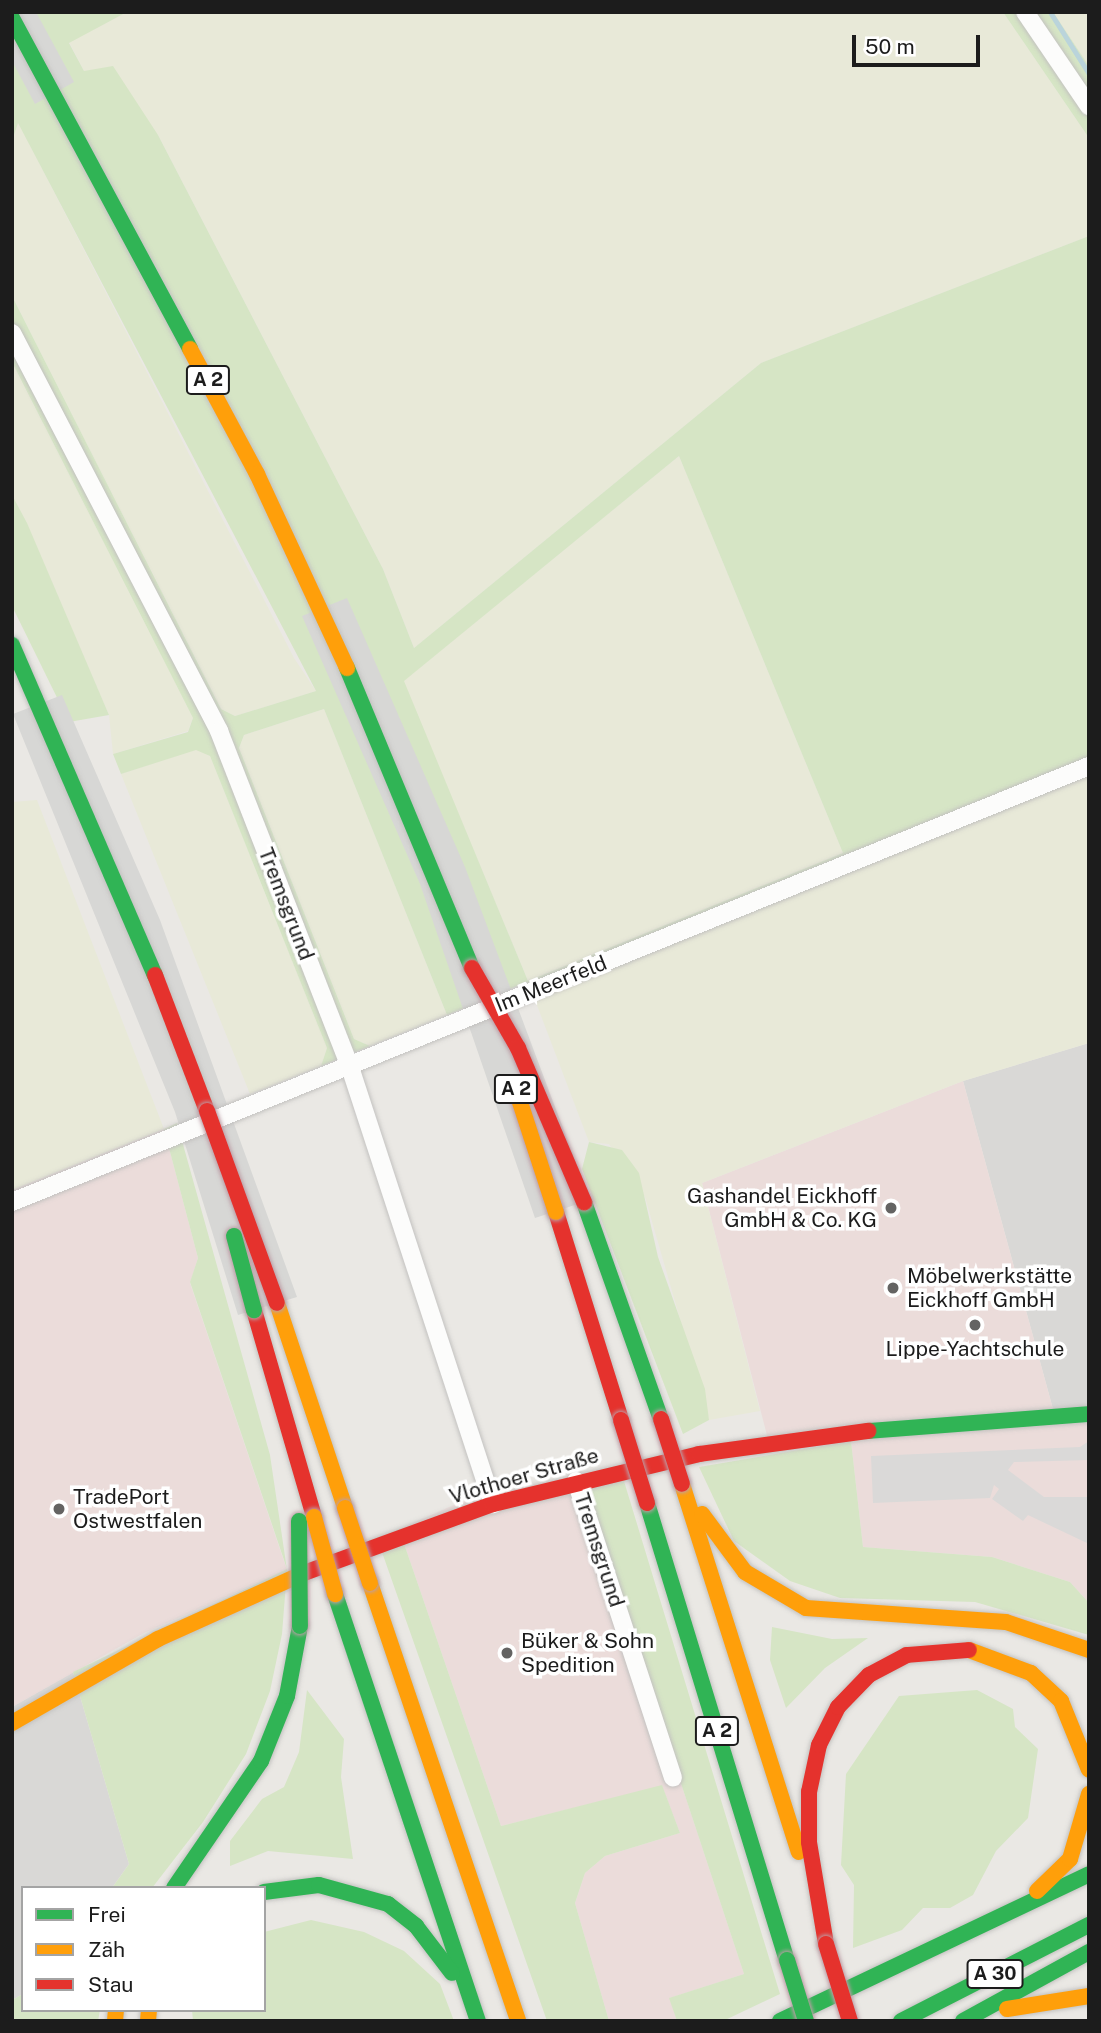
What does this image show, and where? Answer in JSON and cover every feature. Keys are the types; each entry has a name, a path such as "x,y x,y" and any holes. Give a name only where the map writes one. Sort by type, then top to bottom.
{"main road":[{"name":"A 2","path":"12,18 322,608 472,968 556,1212 806,2021"},
{"path":"12,645 39,704 207,1111 277,1303 517,2021"},
{"path":"472,968 518,1048 584,1202 661,1419 850,2021"},
{"path":"207,1111 307,1519 335,1594 476,2021"},
{"name":"Vlothoer Straße","path":"12,1723 158,1639 268,1588 493,1504 576,1481 808,1436 1089,1414"},
{"path":"682,1484 745,1572 806,1608 1006,1622 1089,1650"},
{"path":"175,1886 236,1805 271,1740 300,1626 307,1519"},
{"path":"826,1944 809,1842 809,1792 819,1745 838,1707 869,1675 907,1655 957,1647 998,1657 1031,1674 1061,1701 1089,1770"},
{"path":"1001,1918 1070,1859 1086,1822 1089,1794"},
{"path":"780,2021 1089,1874"},
{"path":"266,1892 319,1885 388,1904 443,1957 476,2021"},
{"name":"A 30","path":"823,2021 1089,1893"},
{"name":"A 30","path":"901,2021 1089,1925"},
{"path":"963,2021 1089,1952"},
{"path":"973,2021 1024,2003 1089,1997"}],"street":[{"path":"1025,12 1089,106"},
{"name":"Tremsgrund","path":"12,333 219,731 349,1067 493,1504"},
{"name":"Im Meerfeld","path":"12,1202 1089,766"},
{"name":"Tremsgrund","path":"576,1481 673,1778"}],"shaded area":[{"path":"1089,1043 1089,1406 1053,1409 963,1081"},
{"path":"963,1081 1053,1409 1089,1406 1089,1603 1070,1582 992,1557 863,1547 851,1441 771,1451 702,1183"},
{"path":"164,1129 198,1258 190,1283 287,1570 144,1633 12,1707 12,1190"},
{"path":"1089,1441 1089,1460 1014,1462 1008,1470 1044,1497 1089,1497 1089,1544 1028,1515 1023,1521 992,1499 999,1489 994,1485 990,1498 873,1503 871,1456 1080,1447"},
{"path":"579,1475 744,1974 670,1998 677,2021 609,2021 575,1903 585,1873 605,1856 680,1833 662,1786 501,1826 399,1529 470,1498"},
{"path":"73,1672 129,1864 113,1886 21,1886 21,1995 12,2000 12,1707"}],"green space":[{"path":"12,12 127,12 69,43 84,71 113,66 158,135 383,569 414,648 761,363 1089,236 1089,776 535,1000 527,982 447,1015 324,709 244,735 239,748 354,1039 370,1046 321,1066 327,1048 210,756 196,750 121,774 113,754 188,732 193,718 12,362 12,296 221,709 235,716 316,691 18,123 12,141","holes":["679,456 843,853 528,981 404,681"]},
{"path":"127,12 1003,12 1089,138 1089,236 761,363 414,648 383,569 158,135 84,71 69,42"},
{"path":"1003,12 1053,12 1089,66 1089,138"},
{"path":"1053,12 1089,12 1089,66"},
{"path":"18,122 294,658 316,691 235,716 221,709 12,296 12,141"},
{"path":"12,362 193,718 188,731 113,754 109,715 12,495"},
{"path":"679,456 843,853 528,981 403,681"},
{"path":"12,495 27,523 109,715 69,722 12,606"},
{"path":"324,709 447,1015 370,1046 354,1039 239,748 244,735"},
{"path":"196,749 210,756 327,1048 321,1066 250,1094 121,774"},
{"path":"1089,776 1089,1043 963,1081 702,1183 760,1411 709,1420 645,1197 609,1144 589,1142 535,1000"},
{"path":"37,800 164,1129 12,1190 12,802"},
{"path":"177,1123 270,1455 287,1568 190,1282 198,1258 164,1129"},
{"path":"589,1142 622,1150 639,1173 658,1257 705,1389 709,1420 683,1434 582,1169"},
{"path":"851,1441 863,1547 992,1557 1070,1582 1089,1603 1089,1635 975,1602 840,1598 790,1581 734,1541 699,1467"},
{"path":"620,1468 780,1994 723,2021 677,2021 669,1998 744,1974 579,1475"},
{"path":"399,1529 501,1826 662,1785 680,1833 605,1856 585,1873 575,1903 609,2021 547,2021 377,1538"},
{"path":"287,1569 282,1634 270,1691 246,1754 203,1822 154,1886 113,1886 129,1864 73,1672"},
{"path":"772,1627 832,1639 868,1638 825,1668 786,1708 770,1660"},
{"path":"307,1690 344,1739 341,1777 353,1859 268,1851 230,1866 230,1841 262,1799 284,1787 299,1752"},
{"path":"977,1690 1013,1709 1015,1727 1038,1749 1028,1818 996,1851 973,1895 950,1908 923,1908 902,1930 853,1948 854,1885 841,1865 846,1774 899,1696"},
{"path":"311,1920 364,1932 404,1951 440,1984 454,2021 193,2021 192,2012 266,2012 266,1931"},
{"path":"21,1995 21,2012 100,2012 98,2021 12,2021 12,2000"}],"pier":[{"path":"12,12 36,12 74,82 35,104 12,61"},
{"path":"347,598 465,867 590,1200 535,1218 420,884 302,616"},
{"path":"62,695 160,920 297,1297 238,1315 175,1112 13,714"}],"waterway":[{"path":"1050,12 1089,74"}],"traffic: fast":[{"path":"12,18 190,349"},
{"path":"12,645 155,975"},
{"path":"347,668 472,968"},
{"path":"584,1202 661,1419"},
{"path":"234,1236 254,1310"},
{"path":"868,1431 1089,1414"},
{"path":"647,1503 787,1960"},
{"path":"299,1521 300,1626"},
{"path":"335,1594 478,2021"},
{"path":"175,1886 261,1761 287,1696 300,1626"},
{"path":"780,2021 1089,1874"},
{"path":"266,1892 319,1885 388,1904 416,1926 452,1973"},
{"path":"901,2021 1089,1925"},
{"path":"963,2021 1089,1952"},
{"path":"787,1960 806,2021"}],"traffic: slow":[{"path":"190,349 257,474 347,668"},
{"path":"517,1093 556,1212"},
{"path":"277,1303 345,1508"},
{"path":"682,1484 799,1852"},
{"path":"345,1508 370,1583"},
{"path":"702,1514 745,1572 806,1608 1006,1622 1089,1650"},
{"path":"314,1517 335,1594"},
{"path":"12,1723 158,1639 304,1573"},
{"path":"370,1583 518,2021"},
{"path":"969,1650 1031,1673 1061,1701 1089,1770"},
{"path":"1037,1891 1070,1859 1089,1794"},
{"path":"1007,2009 1089,1996"},
{"path":"115,2021 116,2012"},
{"path":"148,2021 149,2012"}],"traffic: jam":[{"path":"472,968 518,1048 584,1202"},
{"path":"155,975 207,1111"},
{"path":"207,1111 277,1303"},
{"path":"556,1212 621,1420"},
{"path":"254,1310 314,1517"},
{"path":"661,1419 682,1484"},
{"path":"621,1420 647,1503"},
{"path":"304,1573 493,1504 699,1454 868,1431"},
{"path":"826,1944 809,1842 809,1792 819,1745 838,1707 869,1675 907,1655 969,1650"},
{"path":"826,1944 850,2021"}],"place":[{"name":"Gashandel Eickhoff GmbH & Co. KG","path":"891,1208"},
{"name":"Möbelwerkstätte Eickhoff GmbH","path":"893,1288"},
{"name":"Lippe-Yachtschule","path":"975,1325"},
{"name":"TradePort Ostwestfalen","path":"59,1509"},
{"name":"Büker & Sohn Spedition","path":"507,1653"}]}
